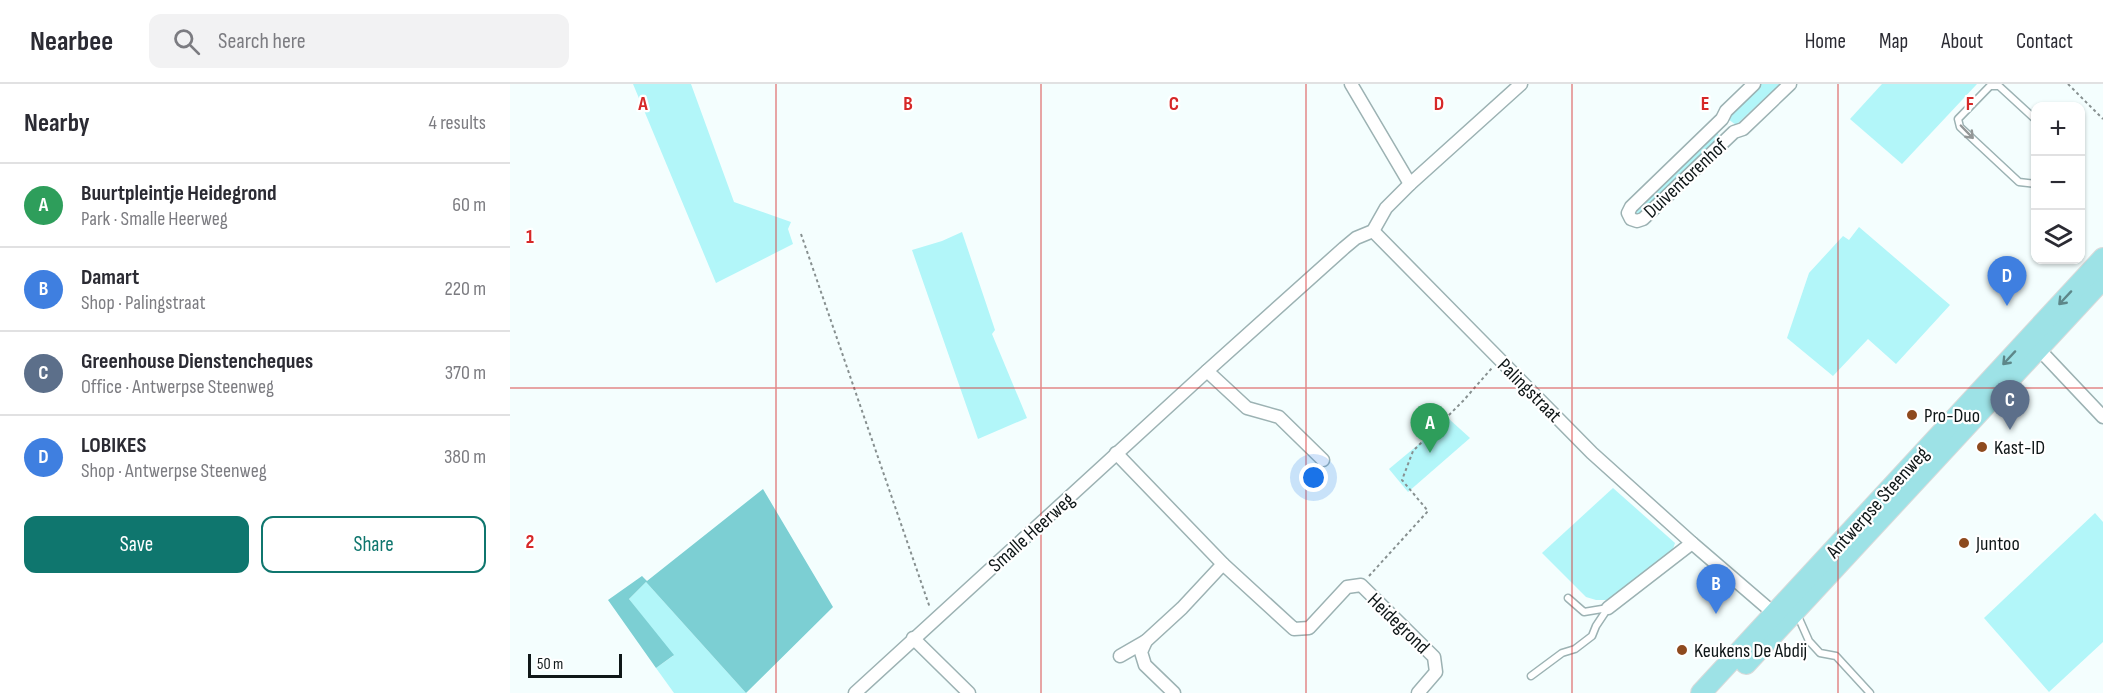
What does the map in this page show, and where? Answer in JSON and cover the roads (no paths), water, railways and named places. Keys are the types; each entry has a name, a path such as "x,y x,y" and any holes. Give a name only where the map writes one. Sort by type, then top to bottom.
{"main road":[{"name":"Antwerpse Steenweg","path":"1719,693 1785,616 2033,343 2103,258"},
{"name":"Antwerpse Steenweg","path":"2033,343 2103,279"},
{"name":"Antwerpse Steenweg","path":"1701,693 1785,616"}],"street":[{"path":"1351,84 1410,184"},
{"name":"Smalle Heerweg","path":"855,693 1207,370 1356,238 1373,231 1386,208 1410,184 1521,84"},
{"name":"Duiventorenhof","path":"1754,84 1726,111 1722,119 1631,207 1628,213 1631,219 1637,221 1643,219 1734,132 1743,129 1790,84"},
{"name":"Duiventorenhof","path":"1722,119 1726,128 1734,132"},
{"name":"Palingstraat","path":"1373,231 1592,453 1692,543 1785,616"},
{"path":"2033,343 2103,417"},
{"path":"1207,370 1247,408 1279,417 1323,460"},
{"name":"Heidegrond","path":"1116,453 1223,564 1294,630 1309,628 1347,587 1361,585 1434,657 1436,672 1418,693"},
{"path":"1608,608 1692,543"},
{"path":"1120,656 1146,641 1182,608 1223,564"},
{"path":"913,638 969,693"},
{"path":"1146,641 1141,652 1145,665 1174,693"}],"lane":[{"path":"2031,115 2000,86 1990,86 1958,119 1960,127 2019,182 2031,183"},
{"path":"1568,598 1584,612 1608,608"},
{"path":"1531,676 1562,653 1575,650 1592,636 1608,608"},
{"path":"1785,616 1820,653 1836,656 1870,693"}],"place":[{"name":"LOBIKES","path":"2007,306"},
{"name":"Pro-Duo","path":"1912,415"},
{"name":"Greenhouse Dienstencheques","path":"2010,430"},
{"name":"Kast-ID","path":"1982,447"},
{"name":"Buurtpleintje Heidegrond","path":"1430,453"},
{"name":"Juntoo","path":"1964,543"},
{"name":"Damart","path":"1716,614"},
{"name":"Keukens De Abdij","path":"1682,650"}]}
